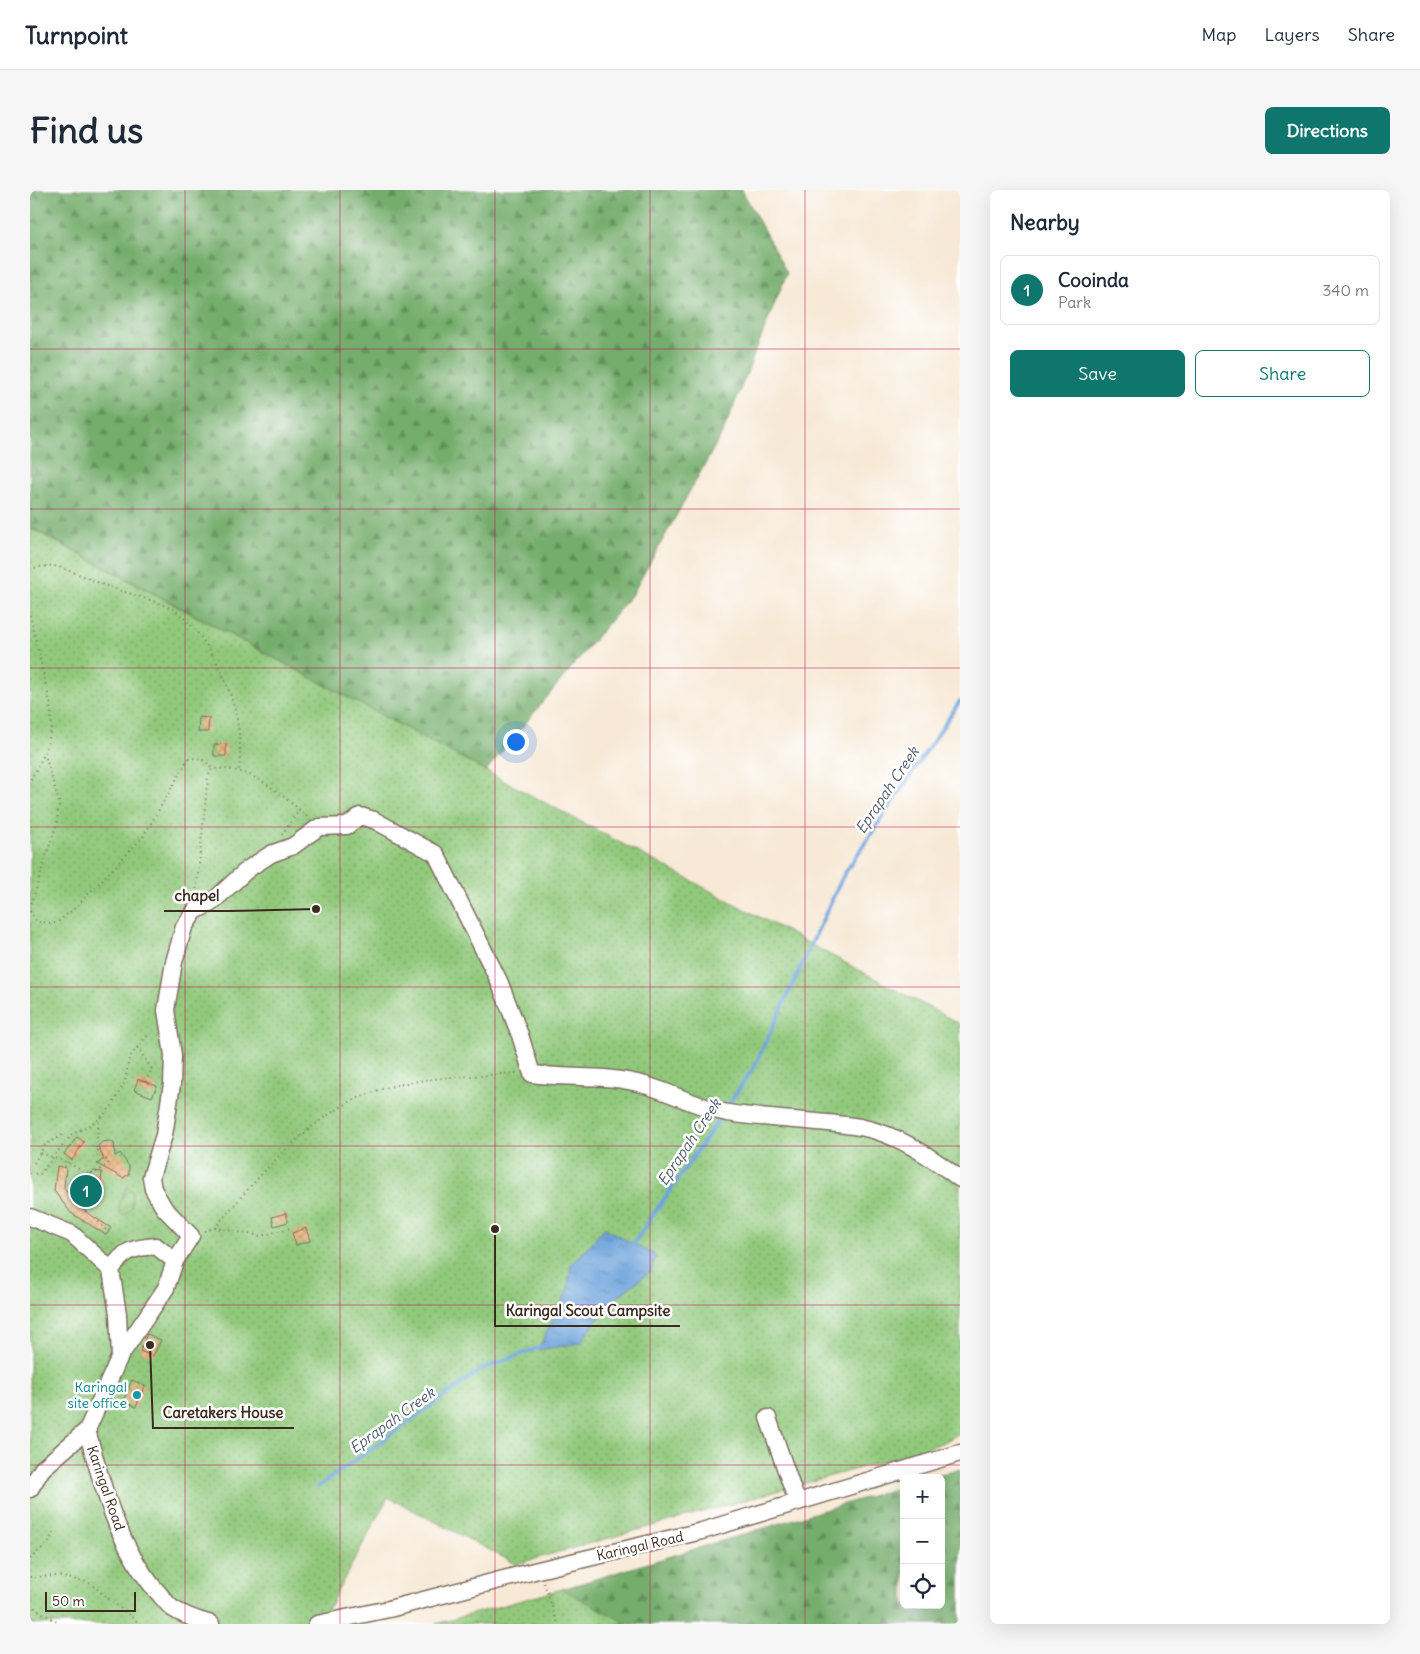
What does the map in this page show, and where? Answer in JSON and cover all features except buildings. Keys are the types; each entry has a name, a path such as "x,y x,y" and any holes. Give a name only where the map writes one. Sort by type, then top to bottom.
{"street":[{"path":"30,1489 42,1469 86,1430 120,1356 166,1288 176,1261 191,1236 164,1208 154,1189 151,1177 164,1135 172,1084 173,1055 171,1031 166,1010 174,962 184,927 195,911 211,903 248,869 271,854 293,846 319,826 347,826 360,816 374,820 436,854 499,981 520,1034 532,1074 561,1078 602,1078 644,1085 724,1112 861,1128 894,1138 931,1156 960,1179"},
{"path":"30,1217 72,1234 111,1270 118,1314 120,1356"},
{"path":"111,1270 119,1257 133,1248 156,1246 176,1261"},
{"path":"768,1418 797,1502"},
{"name":"Karingal Road","path":"86,1430 106,1498 124,1541 147,1579 171,1607 191,1618 211,1624"},
{"name":"Karingal Road","path":"316,1624 389,1609 538,1570 702,1531 960,1453"}],"path":[{"path":"30,568 53,566 177,612 195,631 218,664 230,690 236,712 241,755 239,770"},
{"path":"30,615 50,703 52,727 44,753 30,781"},
{"path":"44,753 59,802 57,822 30,910 37,922 56,923 74,909 143,837 189,758 199,758 208,763 212,769"},
{"path":"212,769 239,770 263,782 319,826"},
{"path":"195,911 198,859 208,777 212,769"},
{"path":"271,854 299,810"},
{"path":"30,1173 40,1174 71,1135 100,1119 110,1107 125,1082 129,1058 148,1035 171,1031"},
{"path":"137,1047 152,1069 145,1082"},
{"path":"290,1228 261,1236 216,1228 235,1205 306,1132 331,1114 361,1097 384,1089 441,1078 532,1074"},
{"path":"88,1174 96,1173 109,1164 104,1157 98,1156 98,1148 96,1148 100,1119"},
{"path":"34,1163 45,1145 64,1134"},
{"path":"41,1153 68,1163 88,1174 93,1182 73,1200"},
{"path":"64,1167 70,1159"},
{"path":"98,1222 109,1233"},
{"path":"30,1559 49,1542 53,1532"},
{"path":"538,1570 558,1624"},
{"path":"30,1578 57,1576 88,1582 140,1624"},
{"path":"30,1605 60,1624"}],"green space":[{"path":"30,190 742,190 787,273 724,430 633,593 486,771 30,527"},
{"path":"30,528 960,1024 960,1433 944,1442 899,1457 516,1564 388,1497 320,1624 30,1624"},
{"path":"127,1187 132,1190 132,1207 122,1215 119,1211 120,1202"},
{"path":"960,1469 960,1624 575,1624 562,1589 900,1487 900,1609 945,1609 944,1474"},
{"path":"562,1589 628,1624 435,1624 443,1622"}],"water":[{"path":"604,1228 656,1256 651,1271 612,1301 580,1343 538,1350 568,1289 571,1264"}],"waterway":[{"name":"Eprapah Creek","path":"727,1107 755,1065 843,876 960,701"},
{"name":"Eprapah Creek","path":"631,1247 722,1115"},
{"name":"Eprapah Creek","path":"318,1487 482,1369 540,1347"}],"place":[{"name":"chapel","path":"316,909"},
{"name":"Cooinda","path":"86,1191"},
{"name":"Karingal Scout Campsite","path":"495,1229"},
{"name":"Caretakers House","path":"150,1345"},
{"name":"Karingal site office","path":"137,1395"}]}
